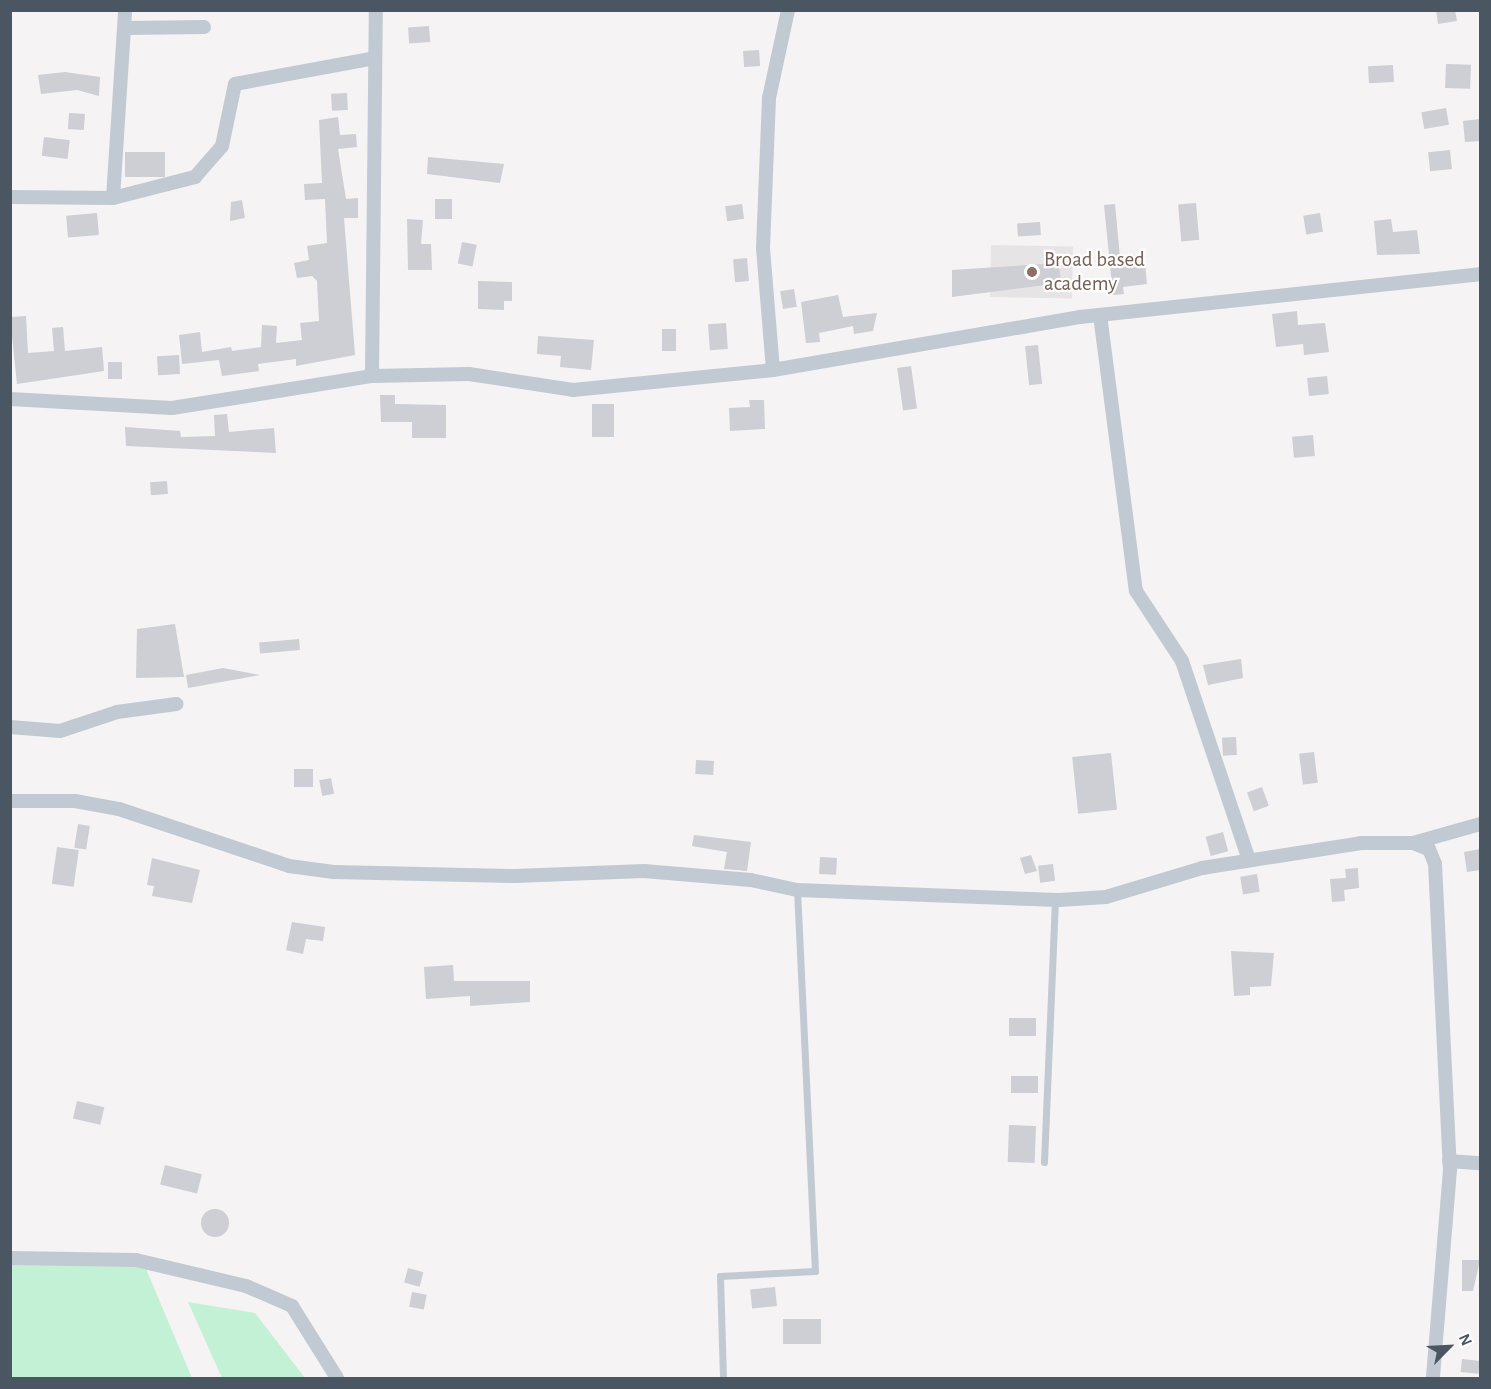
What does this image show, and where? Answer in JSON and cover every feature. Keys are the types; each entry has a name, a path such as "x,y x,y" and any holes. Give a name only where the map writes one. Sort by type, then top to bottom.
{"street":[{"path":"113,198 125,10"},
{"path":"372,376 376,10"},
{"path":"773,370 762,248 769,98 788,10"},
{"path":"124,28 204,27"},
{"path":"10,197 113,198 195,177 222,146 235,84 245,79 375,58"},
{"path":"10,399 172,408 372,376 469,374 561,391 773,370 1100,315 1480,274"},
{"path":"1100,315 1136,591 1182,661 1249,860"},
{"path":"10,727 60,730 126,710 176,704"},
{"path":"10,801 75,801 119,809 289,866 334,872 515,876 644,871 751,880 797,890 1055,900 1106,897 1249,860 1361,843 1413,843 1480,824"},
{"path":"1413,843 1429,849 1435,864 1449,1161 1433,1378"},
{"path":"1449,1161 1480,1163"},
{"path":"10,1258 136,1260 246,1286 292,1306 337,1378"}],"lane":[{"path":"723,1378 720,1276 815,1271 797,890"},
{"path":"1044,1162 1055,900"}],"shaded area":[{"name":"Broad based academy","path":"991,245 1073,246 1072,298 990,297"}],"green space":[{"path":"11,1260 144,1264 192,1378 11,1378"},
{"path":"188,1302 255,1313 305,1378 222,1378"}],"building":[{"path":"1436,10 1455,10 1457,21 1438,24"},
{"path":"429,26 430,42 409,43 408,27"},
{"path":"759,50 760,66 744,67 743,51"},
{"path":"1446,64 1471,65 1470,89 1445,88"},
{"path":"1393,65 1394,82 1369,83 1368,66"},
{"path":"65,72 100,77 99,96 77,90 41,94 38,75"},
{"path":"347,93 348,110 332,111 331,94"},
{"path":"1446,108 1449,125 1424,129 1421,112"},
{"path":"69,113 85,114 84,130 68,129"},
{"path":"338,117 340,135 356,134 357,147 338,149 346,199 358,198 358,218 344,218 355,355 296,366 296,359 258,364 259,371 222,376 219,360 182,364 179,335 200,332 202,352 231,347 232,351 261,347 262,325 277,326 276,343 302,340 300,323 319,321 317,281 312,276 297,278 294,263 309,260 307,246 327,243 325,199 305,200 304,184 322,183 319,120"},
{"path":"1480,119 1480,141 1465,142 1463,121"},
{"path":"44,137 70,140 67,159 42,156"},
{"path":"1450,150 1452,169 1430,171 1428,152"},
{"path":"125,152 165,152 165,177 125,177"},
{"path":"428,157 504,164 500,183 427,174"},
{"path":"435,199 452,199 452,219 435,219"},
{"path":"242,200 245,218 230,221 231,202"},
{"path":"1196,203 1199,240 1181,241 1178,205"},
{"path":"742,204 744,219 727,221 725,206"},
{"path":"1115,204 1120,257 1144,254 1147,284 1123,287 1124,294 1113,295 1104,205"},
{"path":"97,213 99,235 68,238 66,216"},
{"path":"1320,213 1323,232 1306,234 1303,216"},
{"path":"407,219 423,220 421,244 431,244 432,270 408,270"},
{"path":"1391,219 1393,232 1417,230 1420,254 1377,255 1374,221"},
{"path":"1040,222 1041,235 1018,237 1017,224"},
{"path":"462,242 477,245 473,266 458,264"},
{"path":"747,258 749,281 735,282 733,259"},
{"path":"1059,263 1061,283 952,297 952,270"},
{"path":"478,281 512,282 512,301 504,301 504,310 478,309"},
{"path":"794,289 797,307 783,309 780,291"},
{"path":"838,295 843,317 877,313 873,331 854,334 853,326 819,333 820,342 806,343 801,302"},
{"path":"1297,311 1298,325 1325,323 1329,352 1304,355 1303,344 1276,347 1272,314"},
{"path":"26,316 28,353 54,351 52,328 63,327 65,351 102,347 104,371 17,384 10,317"},
{"path":"726,323 728,349 710,350 708,324"},
{"path":"662,329 676,329 676,351 662,351"},
{"path":"538,336 594,340 591,370 560,367 561,356 537,354"},
{"path":"1038,345 1042,384 1029,385 1025,346"},
{"path":"179,355 180,374 158,375 157,356"},
{"path":"108,362 122,362 122,379 108,379"},
{"path":"911,366 917,409 903,411 897,368"},
{"path":"1327,376 1329,394 1309,396 1307,378"},
{"path":"380,395 395,395 395,404 446,405 446,438 412,438 412,422 381,422"},
{"path":"749,400 764,400 765,429 730,431 729,408 750,407"},
{"path":"592,404 614,404 614,437 592,437"},
{"path":"227,414 229,432 274,428 276,453 126,446 125,427 180,431 181,437 215,436 214,415"},
{"path":"1313,435 1315,456 1294,458 1292,437"},
{"path":"167,481 168,494 151,495 150,482"},
{"path":"175,624 184,677 136,678 137,629"},
{"path":"299,639 300,650 260,653 259,642"},
{"path":"1241,659 1243,678 1208,685 1203,665"},
{"path":"223,668 260,675 188,688 186,675"},
{"path":"1236,737 1237,755 1223,756 1222,738"},
{"path":"1314,752 1318,783 1303,785 1299,754"},
{"path":"1111,753 1117,810 1078,814 1072,757"},
{"path":"696,760 714,761 713,775 695,774"},
{"path":"294,769 313,769 313,787 294,787"},
{"path":"331,778 334,794 322,796 319,780"},
{"path":"1262,787 1269,806 1254,811 1247,792"},
{"path":"78,824 90,826 86,850 74,848"},
{"path":"1223,832 1228,851 1211,856 1206,837"},
{"path":"694,835 751,842 747,871 724,869 727,852 692,846"},
{"path":"57,847 79,850 74,887 52,884"},
{"path":"1480,849 1480,870 1467,872 1464,852"},
{"path":"1031,855 1037,871 1025,874 1020,858"},
{"path":"820,857 837,858 836,875 819,874"},
{"path":"152,858 200,870 192,903 152,896 154,886 147,885"},
{"path":"1053,864 1055,881 1040,883 1038,866"},
{"path":"1358,868 1359,888 1344,890 1345,901 1332,902 1330,879 1346,878 1345,869"},
{"path":"1257,874 1260,892 1243,894 1240,877"},
{"path":"292,922 325,927 323,941 306,939 303,954 286,950"},
{"path":"1231,951 1274,953 1271,986 1250,987 1250,995 1234,996"},
{"path":"453,965 454,981 530,981 530,1002 470,1006 470,996 426,999 424,967"},
{"path":"1009,1018 1036,1018 1036,1036 1009,1036"},
{"path":"1011,1076 1038,1076 1038,1093 1011,1093"},
{"path":"77,1101 104,1107 100,1125 73,1119"},
{"path":"1009,1125 1036,1126 1035,1163 1008,1162"},
{"path":"165,1165 202,1174 197,1194 160,1184"},
{"path":"215,1209 225,1213 229,1223 225,1233 215,1237 205,1233 201,1223 205,1213"},
{"path":"1462,1260 1480,1260 1473,1291 1462,1291"},
{"path":"408,1268 423,1272 420,1287 404,1282"},
{"path":"775,1287 777,1306 752,1309 750,1290"},
{"path":"412,1292 427,1295 424,1310 409,1307"},
{"path":"783,1319 821,1319 821,1344 783,1344"},
{"path":"1462,1359 1480,1361 1479,1374 1461,1372"}],"place":[{"name":"Broad based academy","path":"1032,272"}]}
